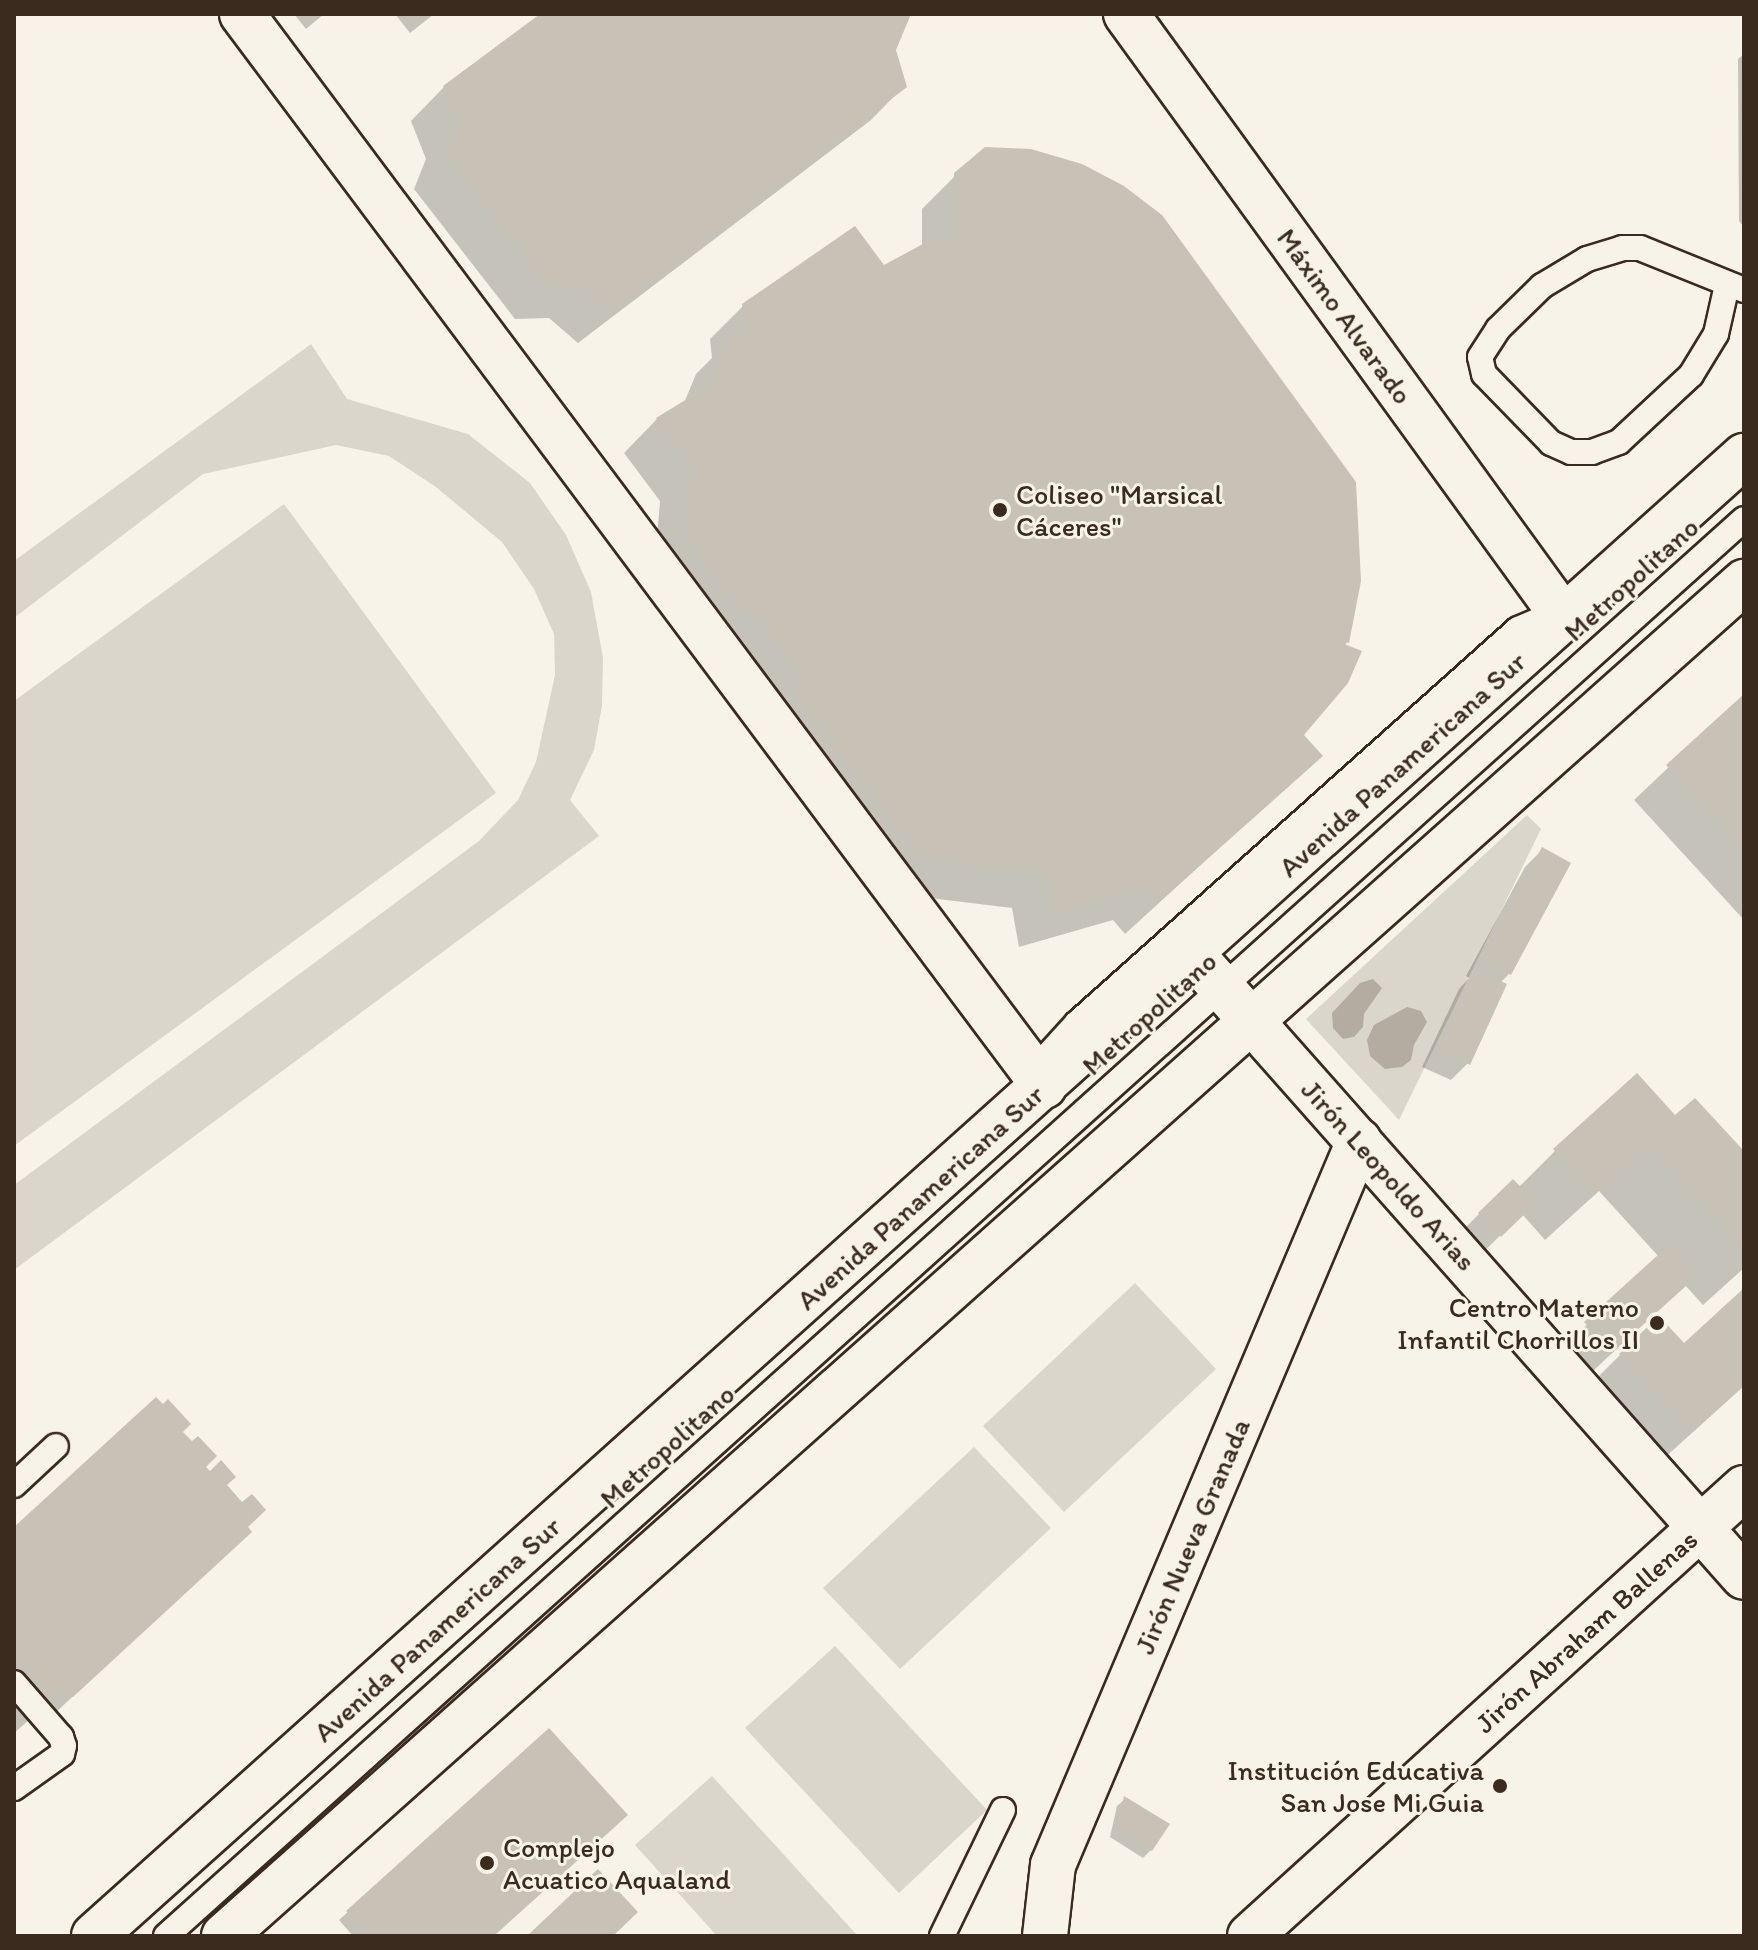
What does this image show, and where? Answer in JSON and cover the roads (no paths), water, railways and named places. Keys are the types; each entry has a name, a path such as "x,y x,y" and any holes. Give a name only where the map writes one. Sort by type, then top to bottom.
{"street":[{"path":"242,14 1039,1079"},
{"name":"Máximo Alvarado","path":"1126,14 1561,614"},
{"name":"Avenida Panamericana Sur","path":"94,1936 1039,1079 1192,954 1561,614 1744,456"},
{"path":"224,1936 1744,582"},
{"name":"Jirón Leopoldo Arias","path":"1192,954 1744,1577"},
{"name":"Jirón Nueva Granada","path":"1045,1936 1053,1865 1359,1141"},
{"name":"Jirón Abraham Ballenas","path":"1250,1936 1744,1488"}],"lane":[{"path":"1622,248 1640,248 1736,288 1716,334 1691,375 1619,442 1592,452 1571,452 1551,443 1484,374 1480,357 1498,329 1542,286 1587,259 1622,248"},
{"name":"Metropolitano","path":"166,1936 1744,519"},
{"path":"1039,1079 1077,1023 1518,629 1561,614"},
{"path":"14,1485 56,1446"},
{"path":"14,1683 61,1737 64,1746 62,1754 14,1788"},
{"path":"942,1936 1003,1810"}],"place":[{"name":"Coliseo \"Marsical Cáceres\"","path":"1000,510"},
{"name":"Centro Materno Infantil Chorrillos II","path":"1657,1323"},
{"name":"Institución Educativa San Jose Mi Guia","path":"1500,1786"},
{"name":"Complejo Acuatico Aqualand","path":"487,1863"}]}
